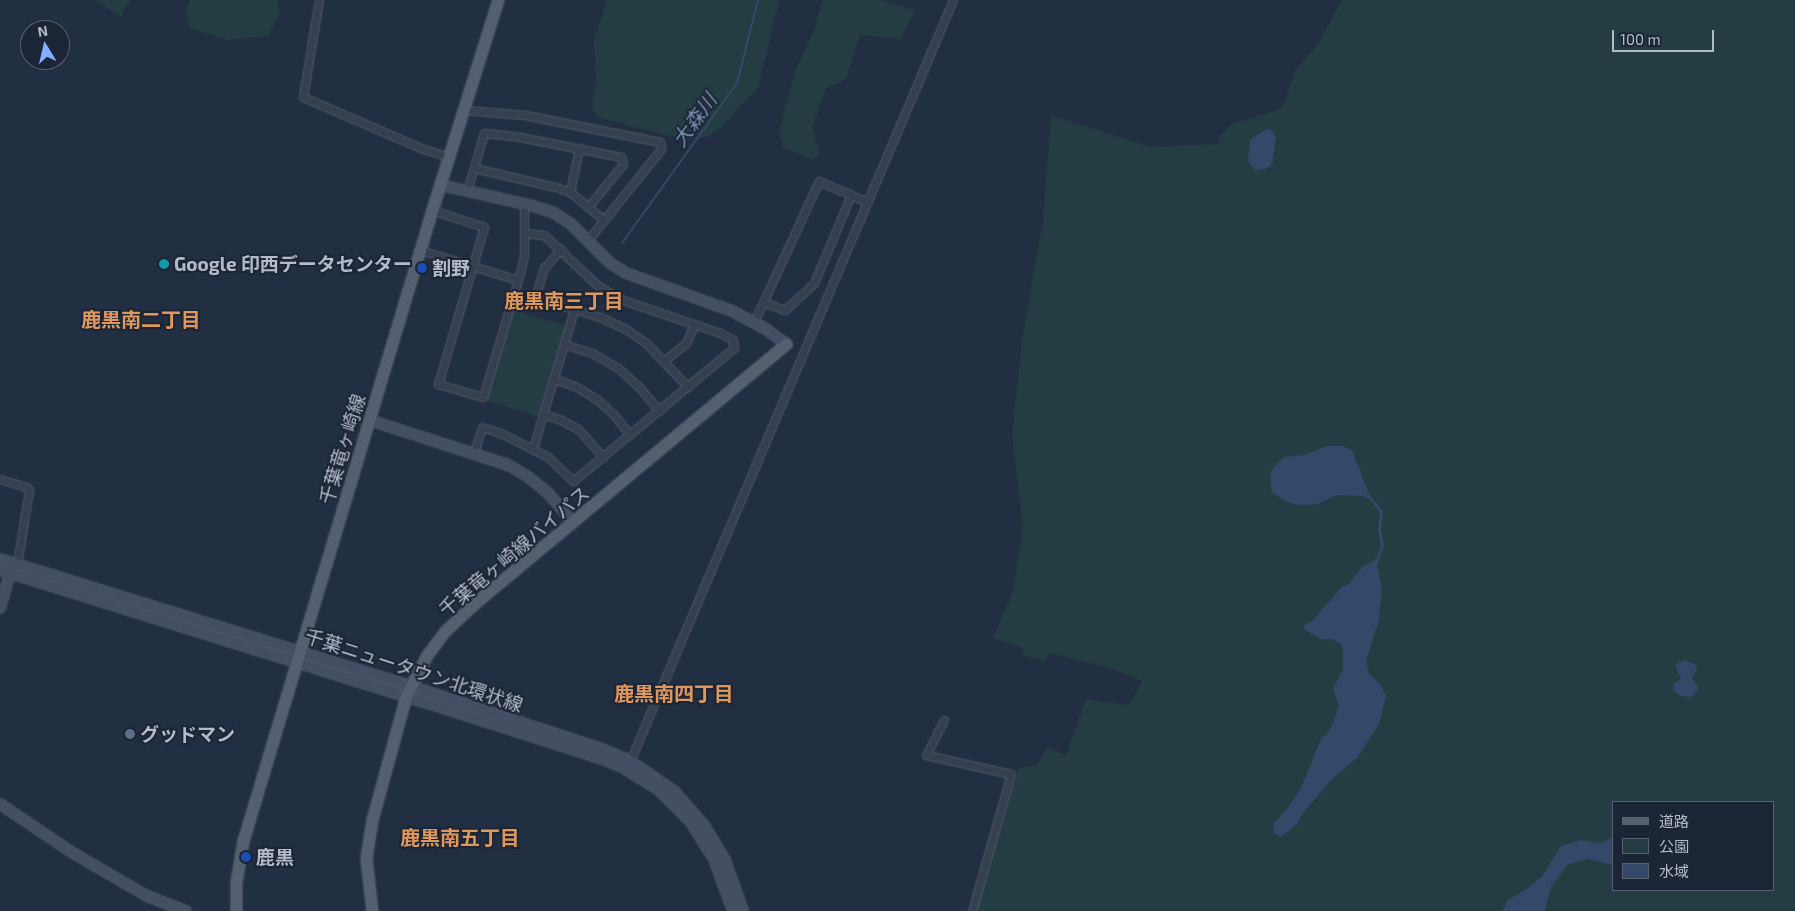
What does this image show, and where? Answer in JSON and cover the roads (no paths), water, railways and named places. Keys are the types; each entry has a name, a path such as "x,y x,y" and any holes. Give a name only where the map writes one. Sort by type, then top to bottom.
{"main road":[{"name":"千葉竜ヶ崎線","path":"236,911 237,876 243,841 432,210 498,0"},
{"path":"441,185 524,204 554,213 571,224 610,263 635,278 715,304 754,322 786,344"},
{"name":"千葉竜ヶ崎線バイパス","path":"372,911 367,877 368,840 376,800 408,691 427,655 460,617 786,344"},
{"path":"369,420 474,452 508,465 527,476 547,492 574,522"},
{"name":"千葉ニュータウン北環状線","path":"0,559 298,657 602,749 630,761 670,788 704,825 726,860 743,911"},
{"name":"千葉ニュータウン北環状線","path":"0,570 298,657"},
{"path":"0,608 10,574"},
{"name":"千葉ニュータウン北環状線","path":"408,691 600,758 644,779 671,801 698,832 720,874 733,911"},
{"path":"0,804 74,853 147,896 186,911"}],"street":[{"path":"320,0 303,97 423,150 450,157"},
{"path":"630,761 953,0"},
{"path":"465,110 525,115 660,142 661,149 587,241"},
{"path":"467,191 484,133 520,137 622,157 623,164 588,207"},
{"path":"570,192 579,148"},
{"path":"474,168 545,184 570,192 604,220"},
{"path":"754,322 819,181 867,202"},
{"path":"763,302 785,310 814,283 851,195"},
{"path":"432,210 484,228 438,384 484,397 524,255 524,204"},
{"path":"474,452 482,427 501,433 533,448 548,457 573,481 734,348 733,340 720,334 620,299 598,286 544,235 524,233"},
{"path":"561,249 544,268 535,297 624,328 646,343 665,360 688,387"},
{"path":"420,250 518,280"},
{"path":"533,448 574,310"},
{"path":"665,360 686,343 694,326"},
{"path":"564,344 592,353 618,368 640,388 659,411"},
{"path":"554,379 577,387 598,400 615,416 630,435"},
{"path":"543,414 561,420 578,429 603,457"},
{"path":"0,479 27,487 29,490 17,565"},
{"path":"944,720 926,755 1011,774 972,911"}],"water":[{"path":"1271,129 1276,137 1272,164 1266,169 1255,170 1248,161 1250,140 1265,130"},
{"path":"1326,446 1343,446 1352,450 1370,496 1383,511 1381,530 1384,545 1377,566 1382,589 1379,620 1366,661 1369,673 1381,685 1386,696 1379,724 1357,758 1333,778 1303,813 1296,825 1281,837 1274,833 1273,824 1287,809 1301,788 1321,739 1330,730 1339,706 1333,688 1343,670 1341,644 1333,639 1320,639 1304,629 1305,624 1312,621 1342,587 1349,584 1362,567 1375,560 1381,548 1378,530 1380,512 1371,501 1363,496 1337,495 1317,504 1299,505 1284,501 1272,492 1270,477 1272,470 1284,457 1305,455"},
{"path":"1686,661 1695,664 1697,669 1692,678 1699,689 1691,697 1681,696 1673,690 1674,683 1681,679 1675,664"},
{"path":"1612,838 1612,865 1588,859 1568,864 1551,887 1545,911 1502,911 1508,900 1528,888 1543,875 1561,846 1580,840 1601,843"}],"waterway":[{"name":"大森川","path":"622,243 737,83 758,0"}],"place":[{"name":"Google 印西データセンター","path":"164,264"},
{"name":"割野","path":"422,268"},
{"name":"グッドマン","path":"130,734"},
{"name":"鹿黒","path":"246,857"}],"district":[{"name":"鹿黒南三丁目","path":"564,300"},
{"name":"鹿黒南二丁目","path":"141,319"},
{"name":"鹿黒南四丁目","path":"674,693"},
{"name":"鹿黒南五丁目","path":"460,837"}]}
